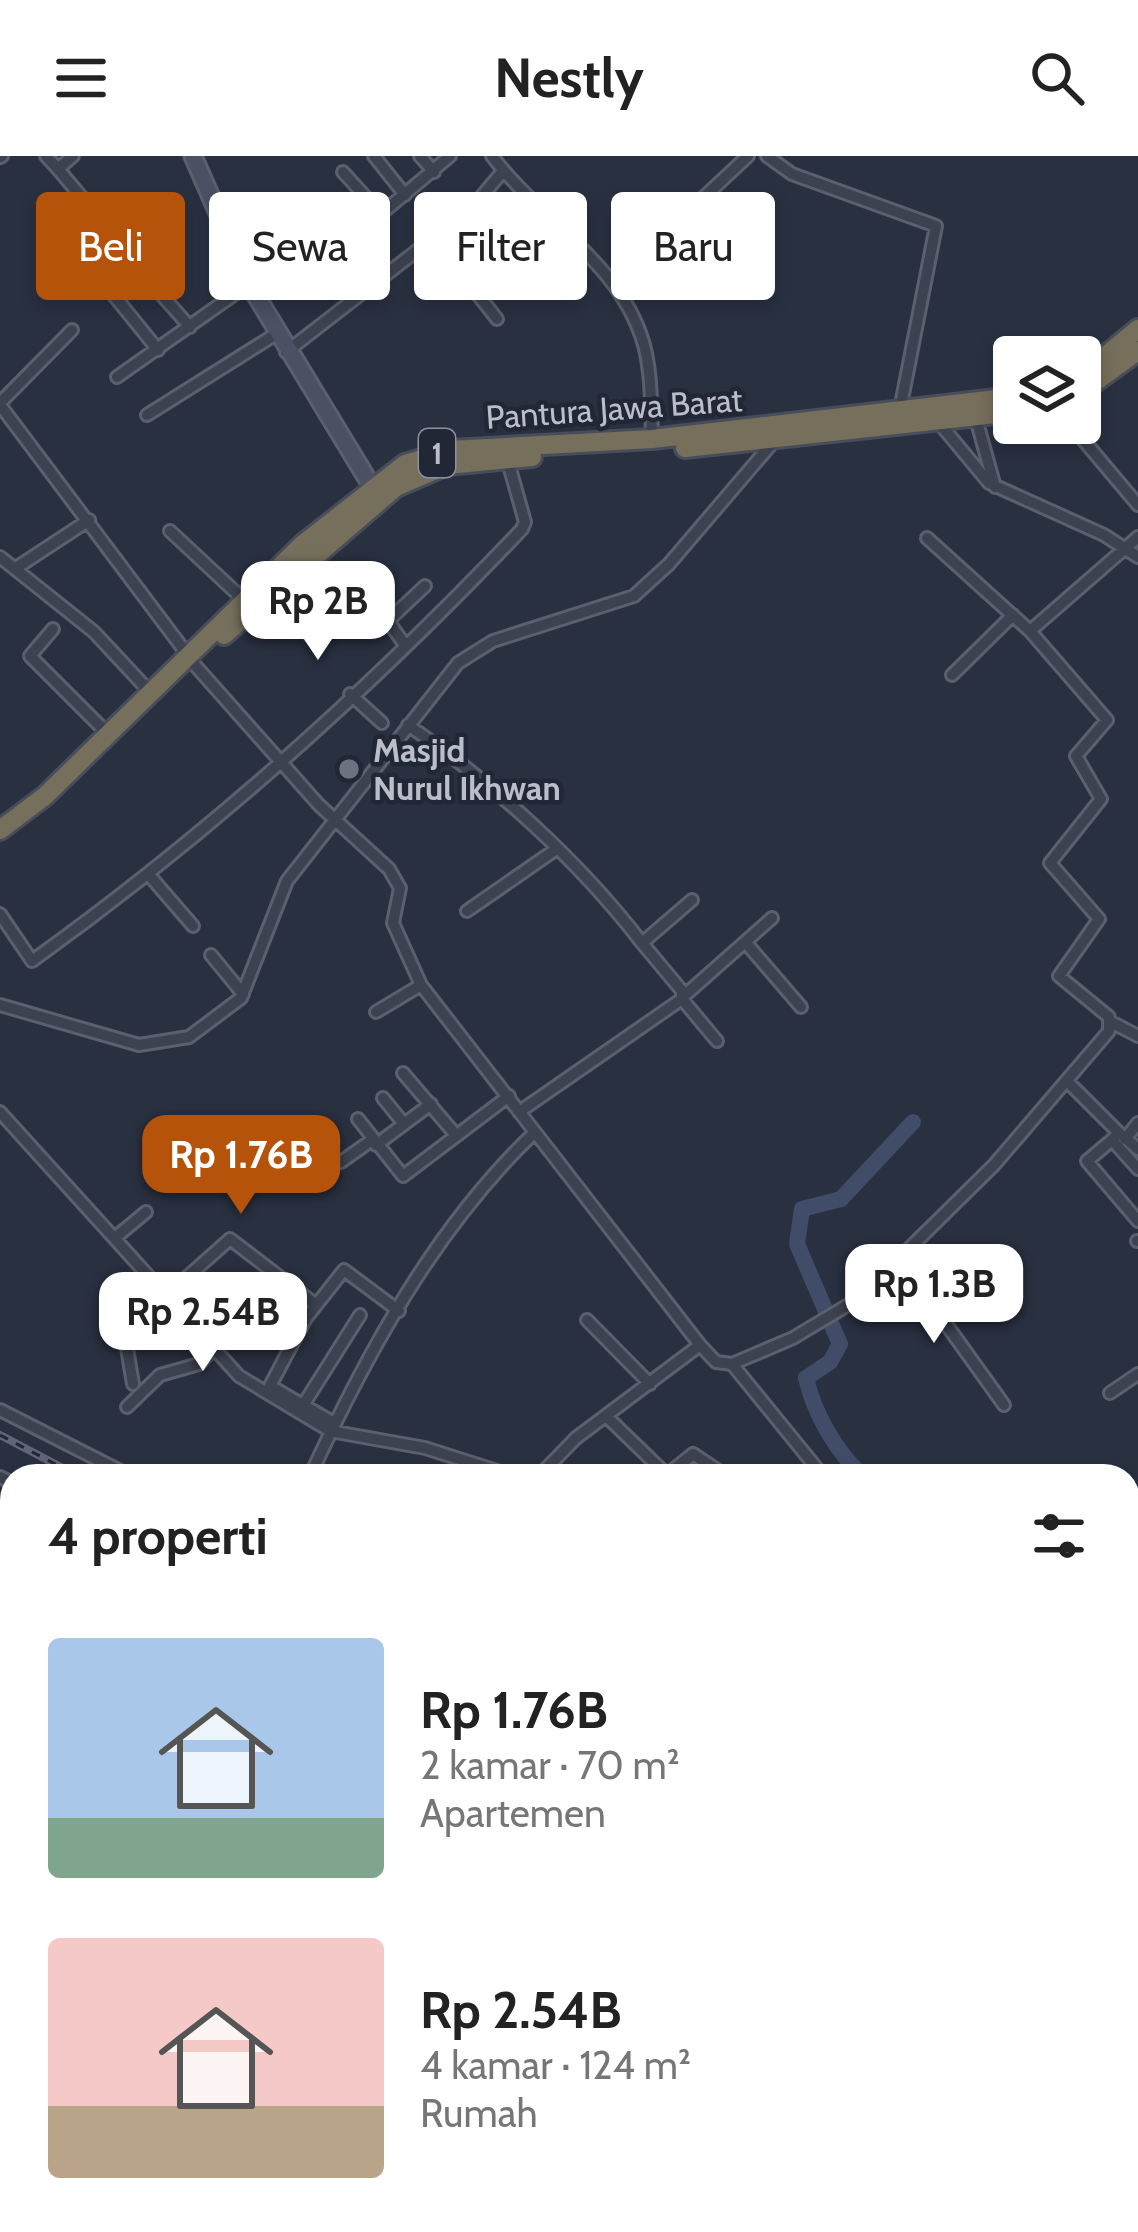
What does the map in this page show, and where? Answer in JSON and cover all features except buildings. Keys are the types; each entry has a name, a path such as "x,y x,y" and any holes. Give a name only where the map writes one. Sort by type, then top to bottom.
{"highway":[{"path":"1101,359 1138,328"},
{"path":"1101,378 1138,351"},
{"name":"Pantura Jawa Barat","path":"0,830 45,796 149,692 190,659 244,600 405,464 451,450 652,439 900,410 974,411 993,404"},
{"name":"1","path":"0,844 57,799 190,659 271,593 375,492 432,469 507,458 774,441 940,424 974,411 993,411"}],"street":[{"path":"46,156 77,192"},
{"path":"58,169 73,156"},
{"path":"193,156 209,193"},
{"path":"374,156 405,195"},
{"path":"420,156 434,172"},
{"path":"343,172 381,214 450,156"},
{"path":"492,156 611,279"},
{"path":"710,192 748,156"},
{"path":"767,156 792,174 936,226 900,410"},
{"path":"485,192 503,171"},
{"path":"158,350 95,272 120,248 190,327"},
{"path":"286,352 414,254"},
{"path":"117,376 227,300"},
{"path":"258,300 375,492"},
{"path":"482,300 497,319"},
{"path":"622,300 645,349 652,439"},
{"path":"72,330 0,404 190,659 398,881 393,923 421,985 509,1096 533,1134 716,1362 732,1364 825,1320 901,1260 1067,1082 1111,1022"},
{"path":"148,415 276,334"},
{"path":"974,411 995,487"},
{"path":"940,424 973,468 995,487 1126,547 1138,557"},
{"path":"0,1005 104,1039 158,1045 208,1027 243,994 261,959 278,896 408,725 476,648 619,603 649,584 774,441"},
{"path":"1087,444 1138,505"},
{"path":"0,914 30,962 149,875 281,759 525,525 507,458"},
{"path":"16,568 89,520"},
{"path":"170,531 244,600"},
{"path":"1030,631 1138,537"},
{"path":"927,538 1030,631 1107,720 1076,756 1101,799 1050,863 1099,919 1059,976 1111,1022 1138,1036"},
{"path":"0,557 94,632 149,692"},
{"path":"356,575 405,645"},
{"path":"390,619 424,586"},
{"path":"271,593 314,640 374,596"},
{"path":"952,675 1013,615"},
{"path":"53,629 30,656 109,734"},
{"path":"350,694 382,723"},
{"path":"408,725 471,770 555,850 642,943 717,1041"},
{"path":"467,911 555,850"},
{"path":"149,875 194,926"},
{"path":"642,943 692,900"},
{"path":"519,1112 683,998 772,918"},
{"path":"746,943 801,1007"},
{"path":"211,956 243,994"},
{"path":"376,1012 421,985"},
{"path":"403,1073 455,1134"},
{"path":"1067,1082 1119,1137 1138,1169"},
{"path":"358,1119 403,1176 509,1096"},
{"path":"383,1098 404,1124"},
{"path":"341,1162 431,1104"},
{"path":"0,1112 212,1350 332,1427 458,1464"},
{"path":"1138,1123 1088,1161 1138,1221"},
{"path":"315,1464 332,1427 461,1208 533,1134"},
{"path":"1119,1137 1138,1149"},
{"path":"116,1237 146,1212"},
{"path":"133,1384 126,1342 167,1295 230,1239 315,1304"},
{"path":"901,1260 1004,1405"},
{"path":"268,1390 315,1304 344,1270 399,1311"},
{"path":"300,1409 360,1315"},
{"path":"587,1320 650,1384"},
{"path":"552,1464 606,1416 700,1345"},
{"path":"128,1407 160,1375 196,1366 212,1350"},
{"path":"732,1364 813,1464"},
{"path":"1109,1394 1138,1374"},
{"path":"0,1410 106,1464"},
{"path":"606,1416 656,1464"},
{"path":"681,1464 693,1454 708,1464"}],"waterway":[{"path":"851,1464 820,1418 806,1378 830,1362 840,1344 797,1244 802,1209 841,1199 913,1122"}],"railway":[{"path":"0,1435 55,1464"}],"place":[{"name":"Masjid Nurul Ikhwan","path":"349,769"}]}
